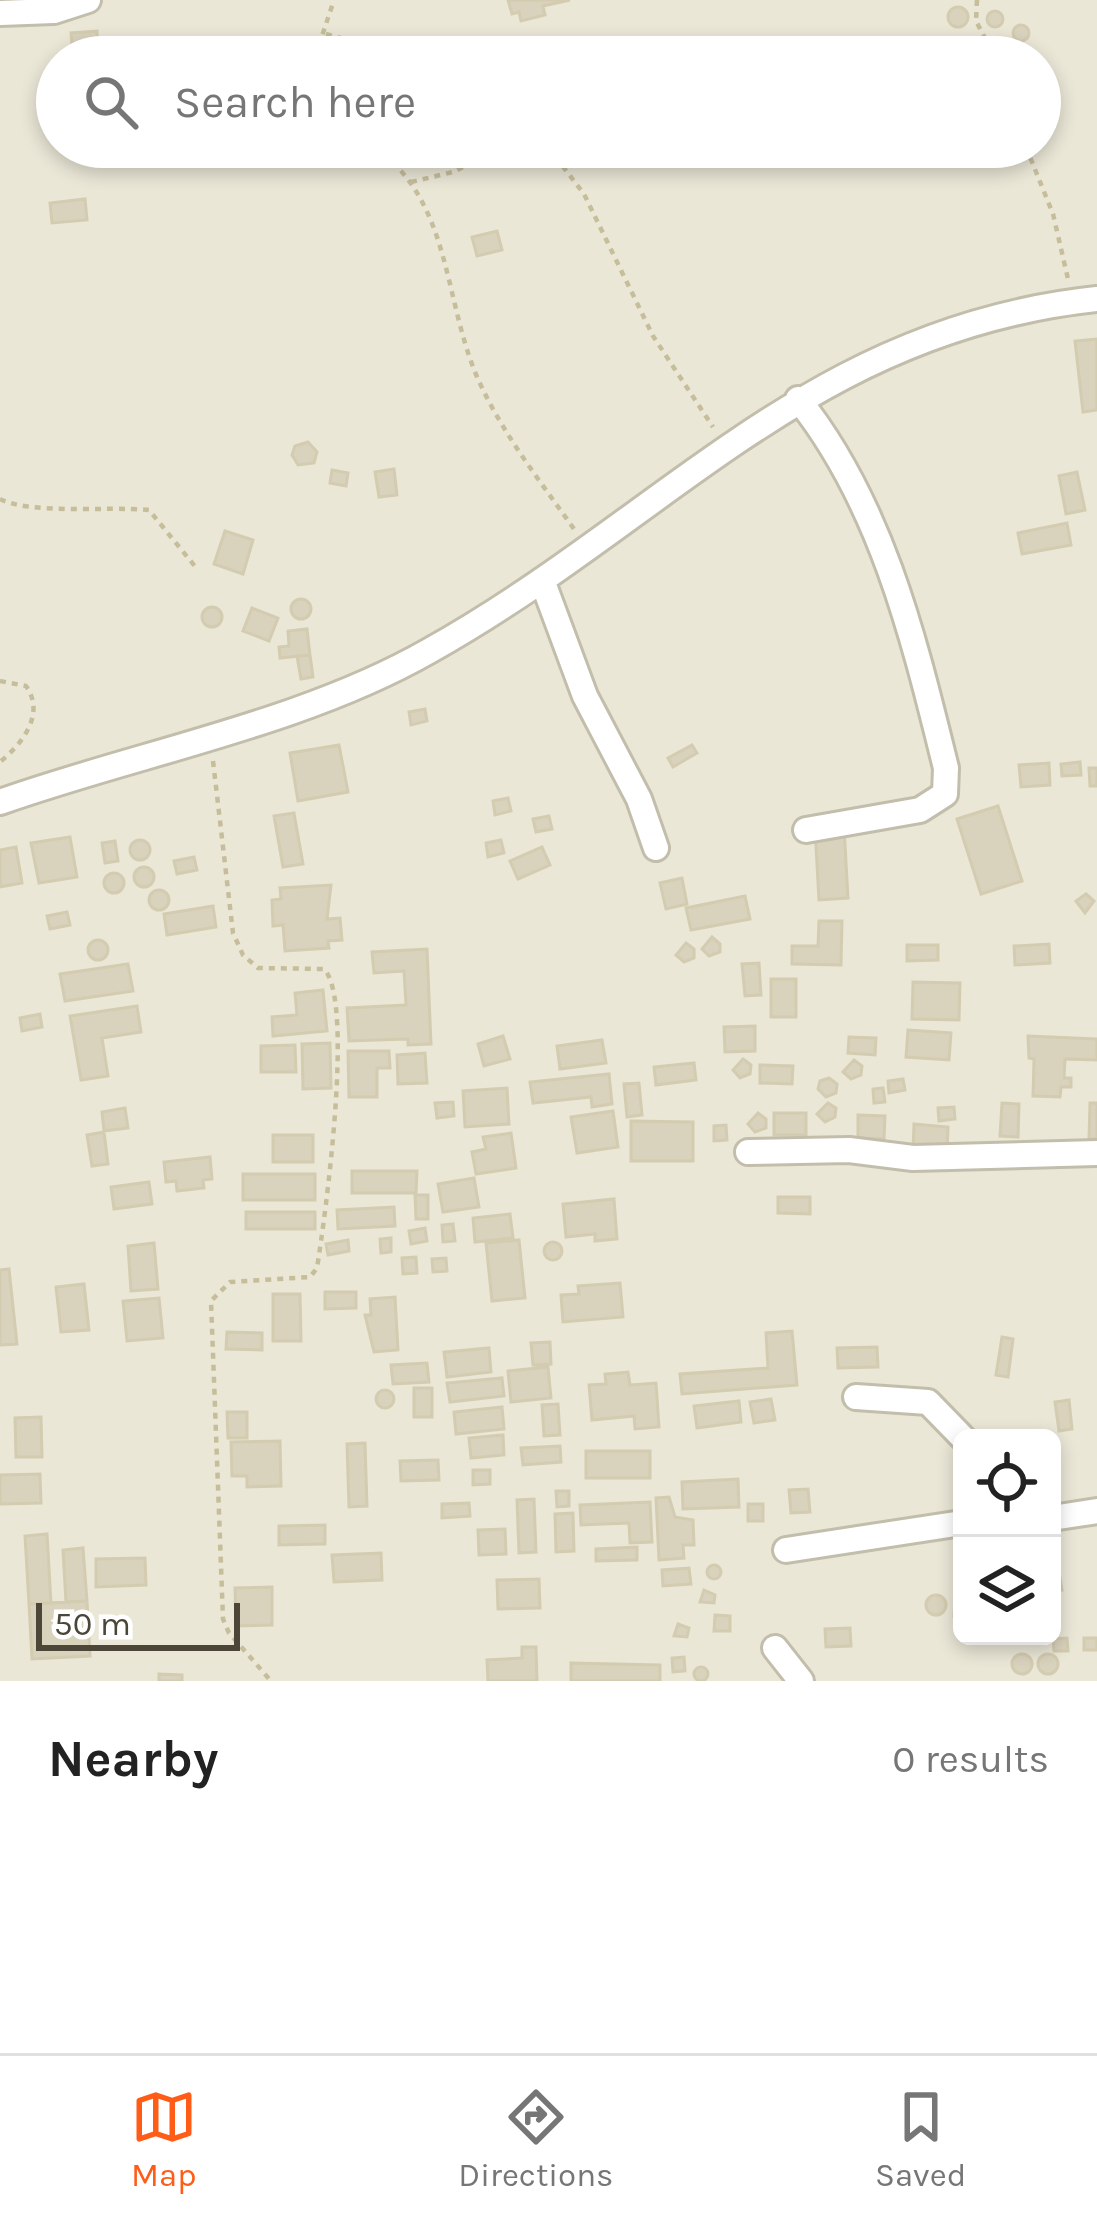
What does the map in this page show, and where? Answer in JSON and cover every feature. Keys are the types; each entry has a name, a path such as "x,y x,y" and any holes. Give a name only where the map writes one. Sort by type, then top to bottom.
{"street":[{"path":"0,13 54,11 88,0"},
{"path":"0,802 211,738 425,654 542,580 798,399 898,346 957,324 1086,301"},
{"path":"798,399 836,446 870,512 946,768 945,794 920,810 806,830"},
{"path":"542,580 585,696 639,799 656,848"},
{"path":"748,1152 849,1150 913,1158 1097,1153"},
{"path":"856,1396 928,1402 954,1429"},
{"path":"1061,1517 1097,1511"},
{"path":"787,1550 953,1524"},
{"path":"775,1648 801,1681"}],"path":[{"path":"333,36 326,34 334,0"},
{"path":"977,0 976,21 984,36"},
{"path":"402,168 441,242 459,326 481,386 587,549"},
{"path":"411,182 461,168"},
{"path":"564,168 584,194 653,336 727,446"},
{"path":"1035,168 1086,301"},
{"path":"0,499 19,509 94,505 148,510 198,570"},
{"path":"0,681 26,686 35,708 29,728 0,762"},
{"path":"211,738 233,933 243,955 258,968 324,968 331,976 334,1002 337,1113 317,1268 310,1277 230,1282 212,1301 223,1619 229,1633 271,1681"}],"shaded area":[{"path":"0,0 1097,0 1097,1681 0,1681"}],"building":[{"path":"508,0 570,0 543,6 545,15 521,21 519,12 512,14"},
{"path":"958,7 968,17 958,27 948,17"},
{"path":"995,11 1003,19 995,27 987,19"},
{"path":"1021,25 1027,36 1013,33"},
{"path":"97,31 97,36 71,36"},
{"path":"85,199 87,220 52,223 50,203"},
{"path":"497,231 502,250 477,256 472,237"},
{"path":"1097,339 1097,410 1083,412 1075,341"},
{"path":"308,442 317,452 314,463 298,465 292,455 295,446"},
{"path":"394,469 397,495 379,497 375,472"},
{"path":"332,470 348,473 346,486 330,483"},
{"path":"1077,472 1085,510 1066,514 1059,476"},
{"path":"1067,523 1071,545 1022,554 1018,533"},
{"path":"225,531 253,540 243,574 214,564"},
{"path":"301,599 311,609 301,619 291,609"},
{"path":"212,607 222,617 212,627 202,617"},
{"path":"252,608 278,618 269,641 243,631"},
{"path":"307,629 310,655 280,658 279,647 289,646 288,631"},
{"path":"310,655 313,677 301,679 297,656"},
{"path":"425,709 427,721 411,725 409,712"},
{"path":"339,745 348,792 298,801 290,753"},
{"path":"692,745 697,753 673,767 668,758"},
{"path":"1080,762 1081,775 1062,776 1061,764"},
{"path":"1049,763 1050,785 1021,787 1019,765"},
{"path":"1089,768 1097,768 1097,786 1090,786"},
{"path":"508,798 511,811 495,815 493,801"},
{"path":"998,806 1022,881 981,894 957,819"},
{"path":"294,813 303,864 283,867 274,816"},
{"path":"549,816 552,829 536,832 533,819"},
{"path":"844,827 848,898 819,900 815,829"},
{"path":"70,837 77,877 39,883 31,843"},
{"path":"140,840 150,850 140,860 130,850"},
{"path":"501,840 504,853 488,857 486,843"},
{"path":"115,841 118,861 105,863 102,843"},
{"path":"16,847 22,883 0,887 0,850"},
{"path":"542,847 550,865 518,879 510,861"},
{"path":"194,857 197,870 177,874 174,861"},
{"path":"144,867 154,877 144,887 134,877"},
{"path":"114,873 124,883 114,893 104,883"},
{"path":"682,878 687,904 666,909 660,883"},
{"path":"331,885 327,919 340,918 342,940 328,941 329,948 285,951 283,925 273,926 272,900 281,899 280,888"},
{"path":"159,890 169,900 159,910 149,900"},
{"path":"1086,894 1094,901 1085,913 1076,901"},
{"path":"745,896 750,919 691,930 686,908"},
{"path":"213,906 216,927 167,935 164,914"},
{"path":"67,912 70,925 50,929 47,916"},
{"path":"819,921 842,921 841,965 792,964 792,946 818,946"},
{"path":"712,937 720,944 720,952 709,956 702,949"},
{"path":"98,940 108,950 98,960 88,950"},
{"path":"686,943 694,949 694,958 684,962 676,955"},
{"path":"1049,944 1050,963 1015,965 1014,946"},
{"path":"907,945 938,945 938,960 907,961"},
{"path":"427,949 431,1044 408,1045 408,1039 349,1041 347,1008 406,1005 404,971 374,973 372,952"},
{"path":"759,963 761,995 745,996 742,964"},
{"path":"128,964 133,991 65,1001 60,974"},
{"path":"771,979 796,979 796,1017 771,1017"},
{"path":"913,982 960,983 959,1020 912,1019"},
{"path":"323,990 327,1031 273,1036 272,1017 297,1015 295,993"},
{"path":"137,1006 141,1032 102,1038 108,1076 81,1080 70,1016"},
{"path":"40,1014 42,1027 22,1031 20,1018"},
{"path":"755,1026 755,1051 725,1052 724,1027"},
{"path":"908,1030 951,1033 949,1060 906,1057"},
{"path":"503,1036 510,1059 484,1066 478,1044"},
{"path":"1028,1036 1097,1039 1097,1060 1065,1059 1064,1078 1071,1078 1071,1087 1061,1087 1060,1097 1033,1096 1034,1059 1029,1058"},
{"path":"849,1037 876,1038 875,1055 848,1053"},
{"path":"602,1040 606,1063 560,1069 557,1046"},
{"path":"330,1043 331,1088 303,1089 302,1044"},
{"path":"295,1045 296,1072 261,1072 261,1046"},
{"path":"348,1051 389,1051 390,1068 377,1068 377,1097 349,1097"},
{"path":"425,1053 427,1083 398,1084 397,1055"},
{"path":"743,1059 751,1065 750,1074 740,1078 733,1070"},
{"path":"854,1060 862,1066 861,1075 851,1079 843,1072"},
{"path":"694,1063 696,1080 656,1085 654,1067"},
{"path":"760,1065 793,1066 792,1084 760,1083"},
{"path":"609,1074 612,1104 592,1107 591,1097 533,1103 530,1082"},
{"path":"829,1078 837,1084 836,1093 826,1097 818,1089 820,1081"},
{"path":"903,1079 905,1090 889,1093 888,1081"},
{"path":"639,1083 642,1115 627,1117 624,1084"},
{"path":"507,1088 509,1124 465,1127 463,1091"},
{"path":"883,1088 885,1102 874,1103 873,1089"},
{"path":"453,1102 454,1116 437,1118 435,1103"},
{"path":"828,1103 836,1108 835,1117 825,1122 817,1114"},
{"path":"1002,1103 1019,1104 1018,1137 1000,1136"},
{"path":"1090,1103 1097,1103 1097,1139 1089,1139"},
{"path":"954,1107 955,1119 939,1121 938,1108"},
{"path":"125,1108 128,1128 104,1131 102,1112"},
{"path":"613,1111 618,1147 577,1153 571,1117"},
{"path":"758,1113 766,1119 766,1128 755,1132 748,1124"},
{"path":"774,1113 806,1113 806,1135 774,1135"},
{"path":"858,1115 885,1116 884,1139 858,1138"},
{"path":"631,1121 693,1122 693,1161 631,1161"},
{"path":"914,1124 948,1127 947,1153 913,1151"},
{"path":"726,1125 727,1140 714,1141 714,1126"},
{"path":"104,1132 108,1164 92,1166 87,1135"},
{"path":"511,1133 516,1168 476,1174 472,1152 486,1149 483,1137"},
{"path":"273,1135 313,1135 313,1162 273,1162"},
{"path":"210,1157 212,1179 203,1180 204,1188 177,1191 176,1181 166,1182 164,1162"},
{"path":"352,1171 417,1171 416,1193 352,1193"},
{"path":"243,1174 315,1174 315,1200 243,1200"},
{"path":"474,1178 479,1207 443,1212 438,1184"},
{"path":"149,1182 152,1204 114,1209 111,1187"},
{"path":"415,1195 428,1195 428,1219 416,1219"},
{"path":"778,1197 810,1197 810,1214 778,1213"},
{"path":"614,1199 617,1239 595,1241 595,1234 566,1237 563,1204"},
{"path":"394,1207 395,1226 338,1229 337,1210"},
{"path":"246,1212 315,1212 315,1229 246,1229"},
{"path":"510,1214 513,1238 475,1242 473,1218"},
{"path":"453,1224 455,1241 443,1242 442,1225"},
{"path":"425,1228 427,1241 411,1244 409,1231"},
{"path":"391,1238 391,1252 381,1253 380,1239"},
{"path":"348,1240 349,1251 328,1255 326,1244"},
{"path":"519,1240 525,1298 492,1301 486,1243"},
{"path":"553,1242 562,1251 553,1260 544,1251"},
{"path":"154,1243 158,1289 131,1291 128,1246"},
{"path":"416,1257 417,1273 403,1274 402,1258"},
{"path":"446,1258 447,1271 433,1272 432,1259"},
{"path":"9,1269 17,1344 0,1345 0,1270"},
{"path":"620,1283 623,1317 563,1322 561,1295 579,1294 578,1286"},
{"path":"84,1284 89,1330 61,1332 56,1287"},
{"path":"325,1292 356,1292 356,1308 325,1309"},
{"path":"273,1294 300,1294 301,1341 273,1341"},
{"path":"395,1297 398,1350 374,1352 365,1315 371,1315 370,1299"},
{"path":"159,1298 163,1338 127,1341 123,1301"},
{"path":"792,1331 797,1385 682,1394 680,1374 768,1368 766,1333"},
{"path":"227,1332 262,1333 262,1350 226,1349"},
{"path":"1002,1337 1013,1339 1008,1377 996,1375"},
{"path":"550,1342 551,1364 533,1365 531,1343"},
{"path":"877,1347 878,1367 838,1368 837,1348"},
{"path":"489,1348 491,1372 447,1377 444,1352"},
{"path":"427,1363 429,1382 393,1384 391,1365"},
{"path":"548,1367 551,1398 511,1402 508,1371"},
{"path":"628,1372 630,1385 656,1383 659,1427 635,1429 634,1416 592,1420 589,1385 606,1384 605,1374"},
{"path":"502,1378 504,1396 450,1402 447,1383"},
{"path":"414,1388 432,1388 432,1417 414,1417"},
{"path":"385,1390 394,1399 385,1408 376,1399"},
{"path":"771,1399 775,1420 754,1423 750,1402"},
{"path":"1069,1400 1072,1429 1059,1429 1055,1402"},
{"path":"739,1401 741,1422 697,1428 694,1406"},
{"path":"558,1404 560,1435 544,1436 542,1405"},
{"path":"502,1407 504,1429 456,1434 454,1412"},
{"path":"227,1412 247,1412 247,1438 228,1438"},
{"path":"41,1417 42,1457 16,1457 15,1418"},
{"path":"503,1435 504,1455 471,1458 469,1438"},
{"path":"280,1441 281,1486 247,1487 247,1476 232,1476 231,1442"},
{"path":"365,1443 367,1506 349,1507 347,1444"},
{"path":"560,1446 561,1462 523,1465 521,1448"},
{"path":"586,1451 650,1451 650,1478 586,1478"},
{"path":"438,1460 439,1480 401,1481 400,1461"},
{"path":"473,1470 490,1470 490,1484 473,1485"},
{"path":"40,1474 41,1503 0,1504 0,1475"},
{"path":"738,1479 739,1507 683,1509 682,1482"},
{"path":"808,1489 810,1512 791,1513 789,1490"},
{"path":"556,1491 569,1491 569,1506 557,1507"},
{"path":"669,1497 675,1517 693,1520 694,1545 683,1545 684,1558 659,1560 656,1498"},
{"path":"534,1499 536,1552 519,1553 517,1500"},
{"path":"650,1502 652,1542 630,1543 629,1523 581,1525 580,1505"},
{"path":"469,1503 470,1516 442,1518 442,1504"},
{"path":"748,1504 763,1504 763,1521 748,1521"},
{"path":"573,1513 574,1551 556,1552 555,1514"},
{"path":"325,1525 325,1544 279,1545 279,1526"},
{"path":"505,1529 506,1554 479,1555 478,1530"},
{"path":"47,1534 51,1603 29,1604 25,1536"},
{"path":"637,1547 637,1560 596,1561 596,1549"},
{"path":"83,1548 87,1601 66,1602 63,1550"},
{"path":"381,1553 382,1580 334,1582 332,1555"},
{"path":"145,1558 146,1585 96,1587 96,1559"},
{"path":"714,1565 721,1572 714,1579 707,1572"},
{"path":"689,1568 691,1584 663,1586 662,1570"},
{"path":"539,1579 540,1608 498,1609 497,1580"},
{"path":"272,1587 272,1625 236,1626 235,1588"},
{"path":"704,1590 715,1595 714,1603 700,1602"},
{"path":"936,1595 946,1605 936,1615 926,1605"},
{"path":"87,1601 90,1656 32,1659 29,1604"},
{"path":"715,1615 730,1616 730,1631 714,1631"},
{"path":"678,1624 689,1628 687,1637 674,1636"},
{"path":"850,1628 851,1646 826,1647 825,1629"},
{"path":"1061,1638 1067,1638 1068,1651 1054,1651 1054,1645 1061,1645"},
{"path":"1084,1638 1097,1638 1097,1650 1084,1650"},
{"path":"522,1647 536,1647 537,1681 488,1681 487,1660 522,1658"},
{"path":"1022,1654 1032,1664 1022,1674 1012,1664"},
{"path":"1048,1654 1058,1664 1048,1674 1038,1664"},
{"path":"684,1657 685,1671 673,1672 672,1658"},
{"path":"571,1663 660,1665 660,1681 571,1681"},
{"path":"701,1667 708,1674 701,1681 694,1674"},
{"path":"159,1674 182,1675 182,1681 159,1681"}]}
